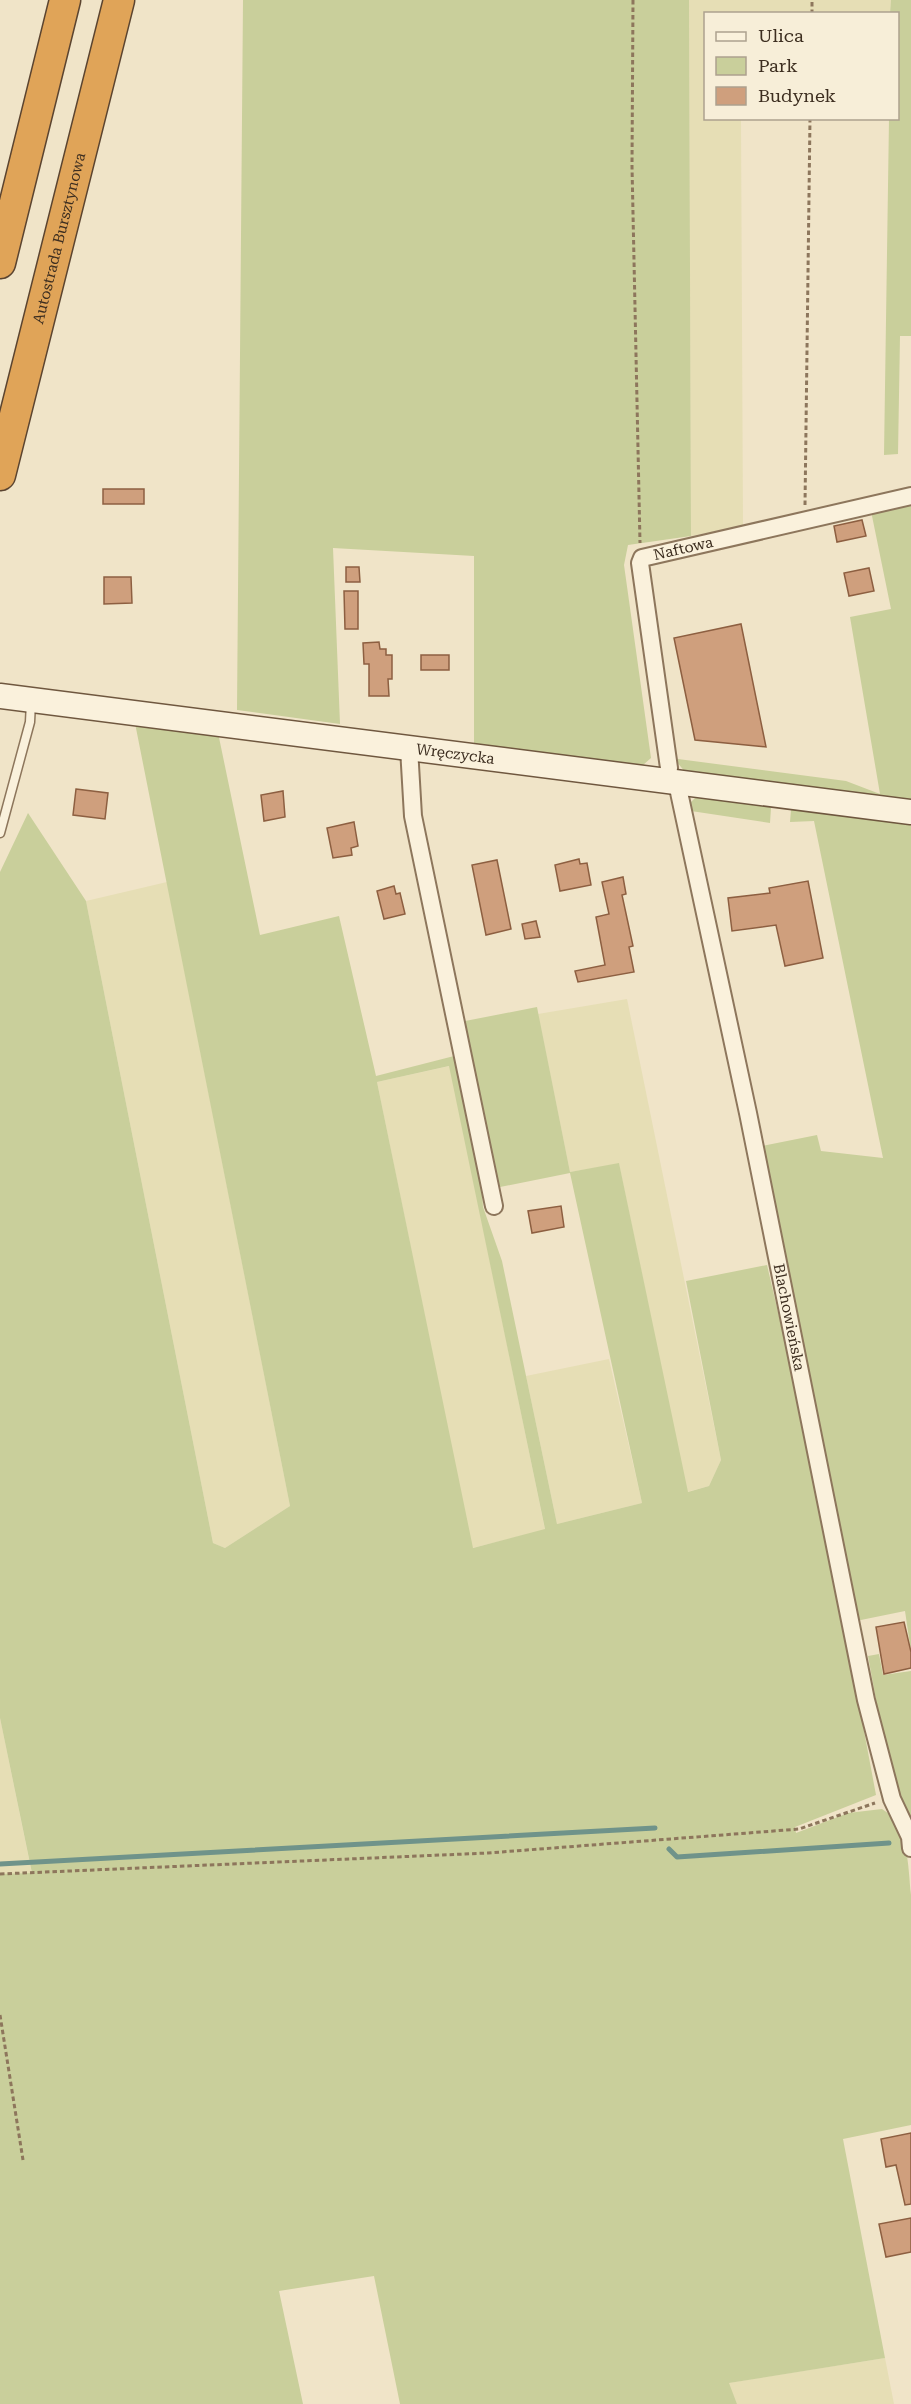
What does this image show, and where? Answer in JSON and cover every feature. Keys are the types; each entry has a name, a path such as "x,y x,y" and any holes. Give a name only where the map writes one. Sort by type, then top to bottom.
{"highway":[{"path":"0,263 65,0"},
{"name":"Autostrada Bursztynowa","path":"0,475 119,0"}],"main road":[{"name":"Wręczycka","path":"0,696 911,813"}],"street":[{"name":"Naftowa","path":"671,782 640,562 644,556 911,496"},
{"path":"409,748 413,816 494,1206"},
{"name":"Blachowieńska","path":"671,782 750,1125 864,1690 892,1799 911,1841"}],"lane":[{"path":"0,833 30,722 32,700"}],"path":[{"path":"633,0 633,190 640,546 644,556"},
{"path":"807,519 810,120"},
{"path":"0,1874 488,1853 799,1829 843,1812 892,1799"},
{"path":"0,2015 23,2160"}],"shaded area":[{"path":"689,0 891,0 890,12 704,12 704,120 741,120 743,526 691,536"},
{"path":"167,882 290,1506 225,1548 213,1543 86,901"},
{"path":"627,999 721,1460 709,1486 687,1492 619,1164 570,1172 538,1014"},
{"path":"450,1066 545,1530 472,1548 377,1082"},
{"path":"609,1359 642,1503 557,1524 526,1376"},
{"path":"0,1718 32,1874 0,1874"},
{"path":"885,2358 894,2404 737,2404 728,2383"}],"green space":[{"path":"243,0 689,0 691,536 628,545 624,565 651,758 643,765 634,767 474,745 474,556 333,548 340,724 237,710"},
{"path":"891,0 911,0 911,336 900,336 898,454 884,455 889,120 899,120 899,12 890,12"},
{"path":"911,502 911,804 685,772 677,762 678,759 846,781 880,794 850,617 891,609 871,511"},
{"path":"133,713 216,723 260,935 339,916 376,1076 458,1055 480,1163 483,1207 502,1261 557,1524 642,1503 570,1173 495,1188 460,1022 537,1007 570,1172 619,1163 688,1492 709,1486 721,1460 686,1281 767,1265 816,1475 876,1795 795,1827 796,1833 848,1813 882,1809 898,1825 906,1848 909,1872 911,1895 911,2125 843,2139 885,2358 729,2383 737,2404 400,2404 374,2276 279,2291 303,2404 0,2404 0,1874 32,1873 0,1718 0,872 28,813 86,901 213,1543 225,1548 290,1506","holes":["449,1066 545,1529 473,1548 377,1082"]},
{"path":"696,797 766,804 771,808 770,823 691,811 689,804"},
{"path":"795,807 911,822 911,1652 905,1611 856,1621 762,1146 817,1135 821,1151 883,1158 814,821 790,822 791,810"},
{"path":"879,1654 883,1675 911,1671 911,1825 889,1771 868,1656"}],"building":[{"path":"103,489 144,489 144,504 103,504"},
{"path":"862,520 866,536 837,542 834,526"},
{"path":"346,567 359,567 360,582 346,582"},
{"path":"869,568 874,591 849,596 844,573"},
{"path":"104,577 131,577 132,603 104,604"},
{"path":"344,591 358,591 358,629 345,629"},
{"path":"741,624 766,747 695,740 674,638"},
{"path":"379,642 380,649 386,649 386,655 392,655 392,679 388,679 389,696 369,696 369,664 364,664 363,643"},
{"path":"421,655 449,655 449,670 421,670"},
{"path":"76,789 108,793 105,819 73,815"},
{"path":"283,791 285,817 264,821 261,795"},
{"path":"354,822 358,846 351,848 352,855 333,858 327,828"},
{"path":"579,859 580,864 587,863 591,885 560,891 555,865"},
{"path":"497,860 511,929 486,935 472,865"},
{"path":"623,877 626,894 622,895 633,946 629,947 634,972 578,982 575,971 605,965 596,917 609,914 602,882"},
{"path":"808,881 823,958 785,966 776,925 732,931 728,898 770,893 769,888"},
{"path":"394,886 396,894 400,893 405,914 384,919 377,891"},
{"path":"536,921 540,937 525,939 522,924"},
{"path":"561,1206 564,1227 532,1233 528,1211"},
{"path":"904,1622 911,1652 911,1668 884,1674 876,1627"},
{"path":"911,2133 911,2204 905,2205 896,2165 886,2167 881,2139"},
{"path":"911,2218 911,2252 886,2257 879,2224"}],"waterway":[{"path":"0,1864 655,1828"},
{"path":"669,1849 677,1857 889,1843"}]}
